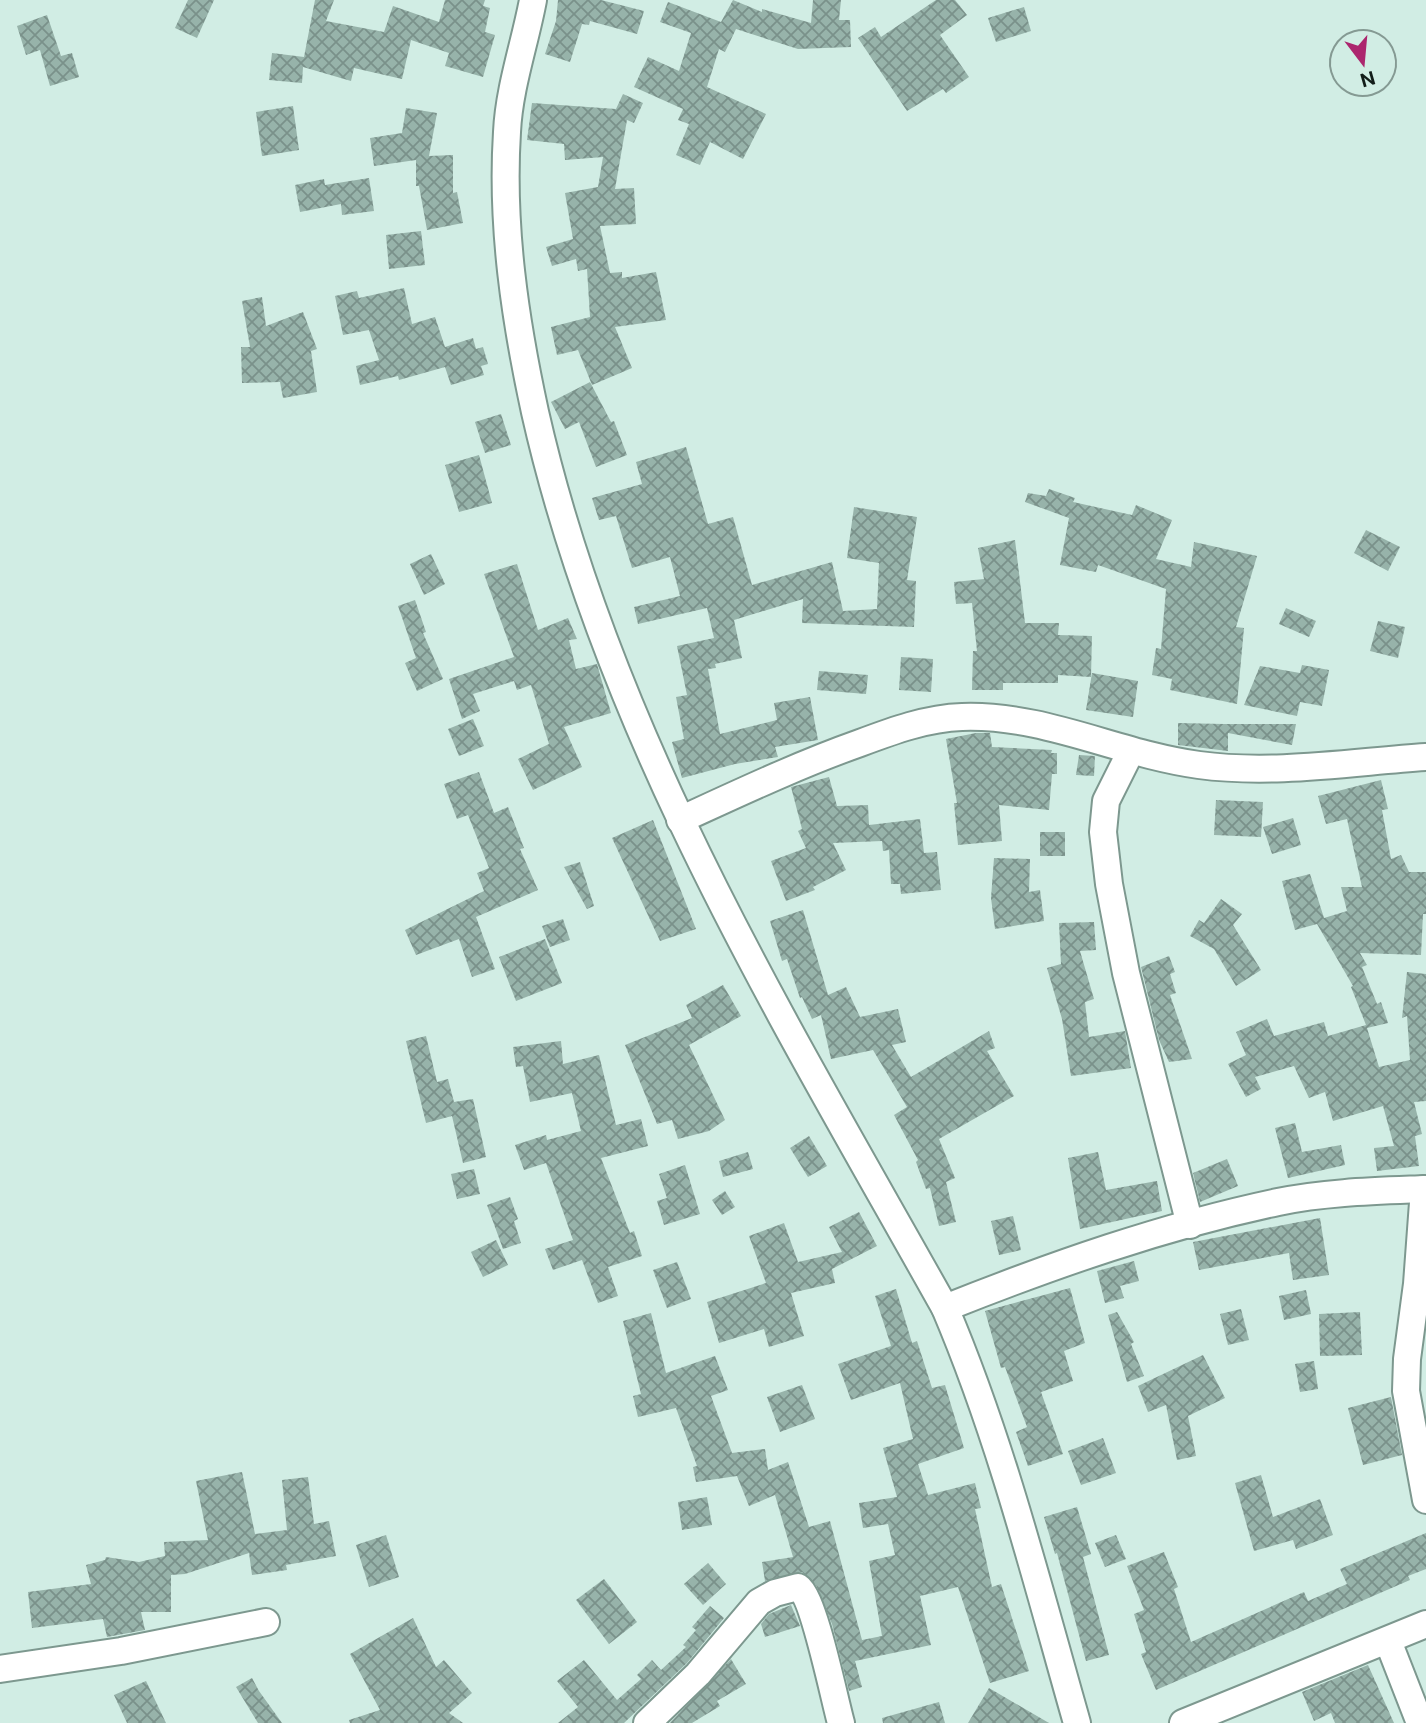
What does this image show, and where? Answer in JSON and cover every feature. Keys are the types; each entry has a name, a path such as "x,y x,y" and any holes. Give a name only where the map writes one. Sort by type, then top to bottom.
{"street":[{"path":"533,0 507,130 509,269 524,364 562,516 600,631 680,820 756,971 945,1308 997,1443 1077,1723"},
{"path":"680,820 807,762 903,727 959,717 1011,717 1062,729 1131,751 1200,765 1268,767 1426,757"},
{"path":"1131,751 1106,801 1103,832 1109,884 1126,973 1191,1224"},
{"path":"945,1308 1036,1272 1191,1224 1280,1202 1425,1189 1406,1391 1426,1500"},
{"path":"647,1723 698,1674 759,1602 775,1593 798,1587 805,1592 816,1622 841,1723"},
{"path":"0,1669 121,1651 266,1622"},
{"path":"1183,1723 1426,1624"},
{"path":"1388,1641 1420,1723"}],"building":[{"path":"188,0 214,0 197,38 175,28"},
{"path":"315,0 334,0 326,21 384,32 393,6 439,22 445,0 485,0 483,6 490,8 485,32 495,35 483,77 445,66 449,53 411,40 402,79 354,68 351,81 303,67 302,83 269,80 272,53 304,57"},
{"path":"558,0 601,0 644,11 637,34 590,21 589,25 582,24 570,62 545,54 556,21"},
{"path":"733,0 762,12 762,9 811,23 813,0 841,0 839,20 850,20 851,47 798,49 736,29 725,52 719,49 707,87 766,114 743,159 710,142 700,165 676,155 689,124 678,120 683,109 634,87 648,57 679,71 691,33 660,22 668,2 721,22"},
{"path":"936,0 955,0 967,15 940,35 969,77 946,93 943,89 907,111 858,38 875,27 881,37"},
{"path":"1024,7 1031,31 996,42 988,18"},
{"path":"47,15 61,56 72,53 79,77 50,86 40,50 26,55 17,26"},
{"path":"623,94 643,103 634,123 627,120 615,189 634,188 636,224 600,226 610,273 622,272 622,278 656,272 666,320 615,327 632,368 592,385 578,350 557,355 551,327 590,317 587,269 578,271 576,259 552,266 546,247 573,239 565,193 598,187 603,157 565,160 564,144 527,140 532,103 616,109"},
{"path":"293,106 299,150 262,156 256,112"},
{"path":"406,108 437,113 429,156 453,155 453,193 457,192 463,223 427,230 419,186 416,186 416,160 374,166 370,138 402,133"},
{"path":"369,178 374,211 342,215 341,204 300,212 295,185 324,179 325,185"},
{"path":"421,231 425,265 389,269 386,235"},
{"path":"404,288 412,324 435,317 445,347 473,338 476,349 483,347 488,364 481,366 484,375 451,385 445,367 399,380 398,376 360,385 356,366 379,360 369,330 343,335 335,296 357,291 359,298"},
{"path":"262,297 266,326 303,312 317,349 311,351 317,392 283,398 280,382 242,383 241,347 250,347 242,301"},
{"path":"590,382 611,422 614,421 627,455 596,467 579,422 565,429 551,402"},
{"path":"501,414 511,445 485,453 475,422"},
{"path":"686,447 708,524 733,517 752,585 832,562 843,611 877,609 879,563 847,558 854,507 917,517 907,580 916,581 914,627 802,623 803,599 734,620 742,658 715,664 716,668 708,669 720,734 777,720 774,703 810,697 818,740 775,747 778,757 735,764 682,778 672,742 684,739 676,697 687,695 677,646 714,638 707,608 638,624 634,607 680,596 670,557 632,568 616,516 599,520 592,498 642,484 636,462"},
{"path":"479,455 492,503 459,512 445,465"},
{"path":"1049,489 1075,498 1073,502 1132,515 1136,505 1172,520 1156,559 1191,567 1194,542 1257,556 1236,627 1244,628 1237,704 1170,690 1172,679 1152,675 1156,648 1161,649 1166,589 1098,565 1096,572 1060,565 1069,518 1025,502 1028,493 1046,496"},
{"path":"1366,530 1400,547 1388,571 1354,553"},
{"path":"1015,540 1025,623 1059,623 1058,635 1092,636 1091,677 1058,675 1058,683 1003,683 1003,690 972,690 973,651 977,651 972,603 956,604 954,582 984,579 978,548"},
{"path":"431,554 445,584 424,595 410,564"},
{"path":"517,564 538,630 568,618 577,639 569,640 576,669 597,664 611,713 564,727 582,767 533,790 518,759 549,744 531,685 517,690 514,681 473,694 480,711 462,719 449,679 514,657 484,574"},
{"path":"415,600 426,632 423,633 443,679 417,691 405,663 416,658 398,606"},
{"path":"1286,608 1316,621 1309,637 1279,624"},
{"path":"1378,621 1405,627 1398,658 1370,651"},
{"path":"901,657 933,659 931,692 899,690"},
{"path":"1302,665 1329,670 1322,706 1300,702 1297,716 1244,705 1260,666 1300,673"},
{"path":"819,671 868,675 866,694 817,690"},
{"path":"1092,673 1138,681 1133,717 1086,710"},
{"path":"473,719 484,746 459,756 448,729"},
{"path":"1178,723 1296,724 1292,745 1228,733 1228,751 1178,745"},
{"path":"990,733 992,747 1052,750 1051,753 1057,753 1057,774 1052,774 1049,810 999,805 1002,841 958,845 954,803 957,803 946,739"},
{"path":"1079,755 1095,756 1094,776 1076,775"},
{"path":"479,772 494,813 508,807 524,848 520,849 538,890 476,917 495,969 472,977 459,939 416,955 405,930 484,891 477,873 489,868 468,815 457,819 444,784"},
{"path":"829,777 837,806 868,805 869,825 920,819 924,853 937,852 941,890 901,894 900,884 891,884 889,850 883,851 882,841 833,843 846,870 813,887 815,890 786,901 771,861 806,848 798,831 802,829 791,787"},
{"path":"1381,780 1388,809 1382,810 1391,859 1401,855 1409,872 1426,872 1426,914 1423,914 1421,955 1360,953 1367,965 1362,967 1377,1004 1381,1002 1388,1023 1367,1028 1379,1067 1410,1060 1407,1016 1402,1018 1407,972 1426,974 1426,1101 1414,1102 1422,1134 1415,1136 1419,1166 1377,1171 1374,1148 1394,1146 1383,1106 1333,1121 1325,1092 1309,1098 1294,1066 1255,1077 1261,1089 1246,1097 1228,1064 1246,1055 1236,1032 1267,1019 1274,1036 1324,1022 1328,1036 1366,1025 1351,987 1353,986 1317,924 1295,930 1282,881 1310,874 1324,918 1347,911 1341,887 1362,887 1347,819 1326,824 1318,796"},
{"path":"1216,800 1263,802 1261,837 1214,835"},
{"path":"1293,818 1301,845 1272,854 1263,827"},
{"path":"653,820 696,929 660,941 612,838"},
{"path":"1040,832 1065,832 1065,856 1040,856"},
{"path":"994,858 1030,859 1029,892 1040,890 1044,921 995,929 991,898"},
{"path":"580,862 594,906 587,909 564,867"},
{"path":"1221,899 1242,914 1233,925 1261,970 1236,986 1214,949 1190,936 1199,920 1204,923"},
{"path":"803,910 828,995 846,987 860,1017 898,1009 906,1042 892,1045 911,1077 989,1031 995,1048 987,1051 1014,1096 939,1139 955,1178 946,1182 956,1222 939,1226 930,1188 926,1189 916,1162 918,1160 894,1115 907,1107 873,1050 831,1059 821,1015 812,1019 802,997 800,998 787,959 782,961 770,921"},
{"path":"563,919 570,940 550,947 542,926"},
{"path":"1094,922 1096,950 1080,951 1094,999 1085,1002 1089,1037 1125,1031 1131,1068 1071,1076 1062,1019 1047,968 1061,964 1059,923"},
{"path":"545,939 562,983 516,1001 499,957"},
{"path":"1169,956 1175,972 1170,974 1176,993 1170,995 1192,1059 1169,1062 1159,1040 1141,967"},
{"path":"723,985 741,1016 689,1045 725,1120 709,1131 678,1139 672,1120 657,1124 625,1045 692,1018 686,1005"},
{"path":"426,1036 437,1082 448,1079 454,1102 473,1099 486,1157 463,1163 452,1116 426,1123 406,1041"},
{"path":"561,1041 563,1064 599,1055 616,1125 641,1119 648,1146 601,1158 630,1233 634,1231 642,1256 608,1267 618,1296 598,1303 582,1260 553,1270 545,1249 573,1240 546,1163 524,1170 515,1145 546,1135 547,1140 581,1131 572,1093 530,1102 523,1066 516,1067 513,1047"},
{"path":"1295,1123 1302,1152 1341,1145 1345,1165 1288,1178 1275,1128"},
{"path":"809,1136 827,1166 808,1177 790,1148"},
{"path":"748,1152 753,1169 723,1177 719,1161"},
{"path":"1098,1152 1106,1190 1157,1181 1162,1211 1080,1229 1068,1158"},
{"path":"1227,1159 1238,1186 1200,1202 1193,1173"},
{"path":"685,1165 700,1214 664,1225 657,1201 667,1198 659,1174"},
{"path":"474,1169 480,1194 457,1199 451,1174"},
{"path":"725,1191 735,1207 722,1215 712,1200"},
{"path":"510,1197 518,1219 514,1221 521,1243 503,1249 487,1205"},
{"path":"859,1212 877,1246 832,1269 835,1283 791,1293 804,1336 769,1347 764,1329 719,1343 707,1302 766,1283 749,1236 784,1223 798,1262 842,1252 829,1227"},
{"path":"1013,1216 1021,1250 999,1255 991,1221"},
{"path":"1320,1218 1329,1275 1293,1280 1289,1253 1199,1270 1193,1242"},
{"path":"496,1240 508,1265 483,1277 471,1252"},
{"path":"1134,1261 1139,1281 1120,1286 1124,1298 1105,1303 1097,1271"},
{"path":"677,1262 691,1299 667,1308 653,1270"},
{"path":"1070,1288 1085,1343 1064,1351 1073,1381 1041,1392 1063,1454 1028,1466 1016,1432 1027,1427 1005,1367 1001,1368 985,1311"},
{"path":"896,1289 912,1343 917,1341 932,1388 945,1385 964,1448 918,1464 928,1495 975,1483 981,1508 975,1509 992,1587 1001,1584 1029,1671 990,1683 958,1587 920,1596 931,1645 855,1661 862,1687 849,1691 832,1624 816,1585 802,1572 765,1581 762,1562 793,1557 775,1495 749,1506 737,1476 696,1482 693,1467 697,1466 676,1408 638,1417 633,1396 641,1394 623,1321 651,1313 666,1373 715,1356 728,1390 711,1396 732,1453 765,1449 768,1470 788,1462 809,1527 830,1521 862,1640 882,1636 869,1561 895,1555 888,1524 863,1528 859,1503 897,1497 883,1448 913,1439 900,1383 851,1400 838,1364 891,1346 875,1296"},
{"path":"1306,1290 1311,1314 1284,1320 1279,1296"},
{"path":"1241,1309 1249,1340 1228,1345 1220,1314"},
{"path":"1117,1312 1134,1342 1131,1344 1144,1376 1127,1382 1108,1315"},
{"path":"1360,1312 1362,1355 1320,1356 1319,1314"},
{"path":"1203,1355 1225,1398 1188,1416 1196,1456 1177,1460 1166,1405 1148,1412 1138,1386"},
{"path":"1314,1361 1318,1389 1300,1392 1295,1364"},
{"path":"802,1385 815,1419 780,1432 767,1397"},
{"path":"1391,1397 1402,1455 1363,1465 1348,1408"},
{"path":"1103,1438 1116,1473 1081,1485 1068,1451"},
{"path":"242,1472 255,1534 287,1530 282,1480 308,1477 314,1524 329,1521 336,1556 286,1565 287,1570 252,1575 249,1553 185,1574 171,1575 171,1612 141,1612 145,1630 107,1637 103,1619 32,1628 28,1592 91,1584 86,1565 105,1560 106,1557 139,1562 165,1556 164,1542 208,1540 196,1481"},
{"path":"1261,1475 1273,1517 1320,1499 1333,1535 1296,1549 1293,1540 1254,1551 1235,1483"},
{"path":"707,1497 712,1525 682,1530 678,1502"},
{"path":"1077,1507 1091,1554 1083,1557 1109,1655 1086,1661 1057,1553 1055,1554 1044,1517"},
{"path":"1426,1533 1426,1569 1408,1576 1410,1580 1156,1690 1141,1654 1146,1652 1134,1614 1144,1610 1127,1566 1164,1552 1178,1587 1174,1589 1191,1642 1304,1592 1308,1601 1347,1584 1340,1569"},
{"path":"386,1535 399,1577 369,1587 356,1545"},
{"path":"1116,1535 1126,1559 1105,1567 1095,1543"},
{"path":"708,1563 726,1584 703,1605 684,1584"},
{"path":"604,1579 637,1622 609,1644 576,1600"},
{"path":"791,1605 800,1626 765,1637 761,1624 769,1614"},
{"path":"710,1606 724,1618 687,1663 624,1723 558,1723 578,1707 557,1681 584,1660 617,1700 641,1679 637,1675 652,1660 661,1670 686,1647 683,1645 696,1630 692,1627"},
{"path":"413,1618 436,1667 444,1660 472,1693 449,1713 463,1723 350,1723 349,1720 380,1710 350,1654"},
{"path":"731,1659 746,1684 717,1701 720,1706 692,1723 670,1723"},
{"path":"1368,1665 1394,1723 1335,1723 1331,1713 1314,1721 1302,1692"},
{"path":"252,1678 282,1723 258,1723 236,1687"},
{"path":"146,1681 166,1723 127,1723 114,1695"},
{"path":"989,1688 1049,1723 968,1723"},
{"path":"939,1702 945,1723 883,1723 882,1718"}]}
